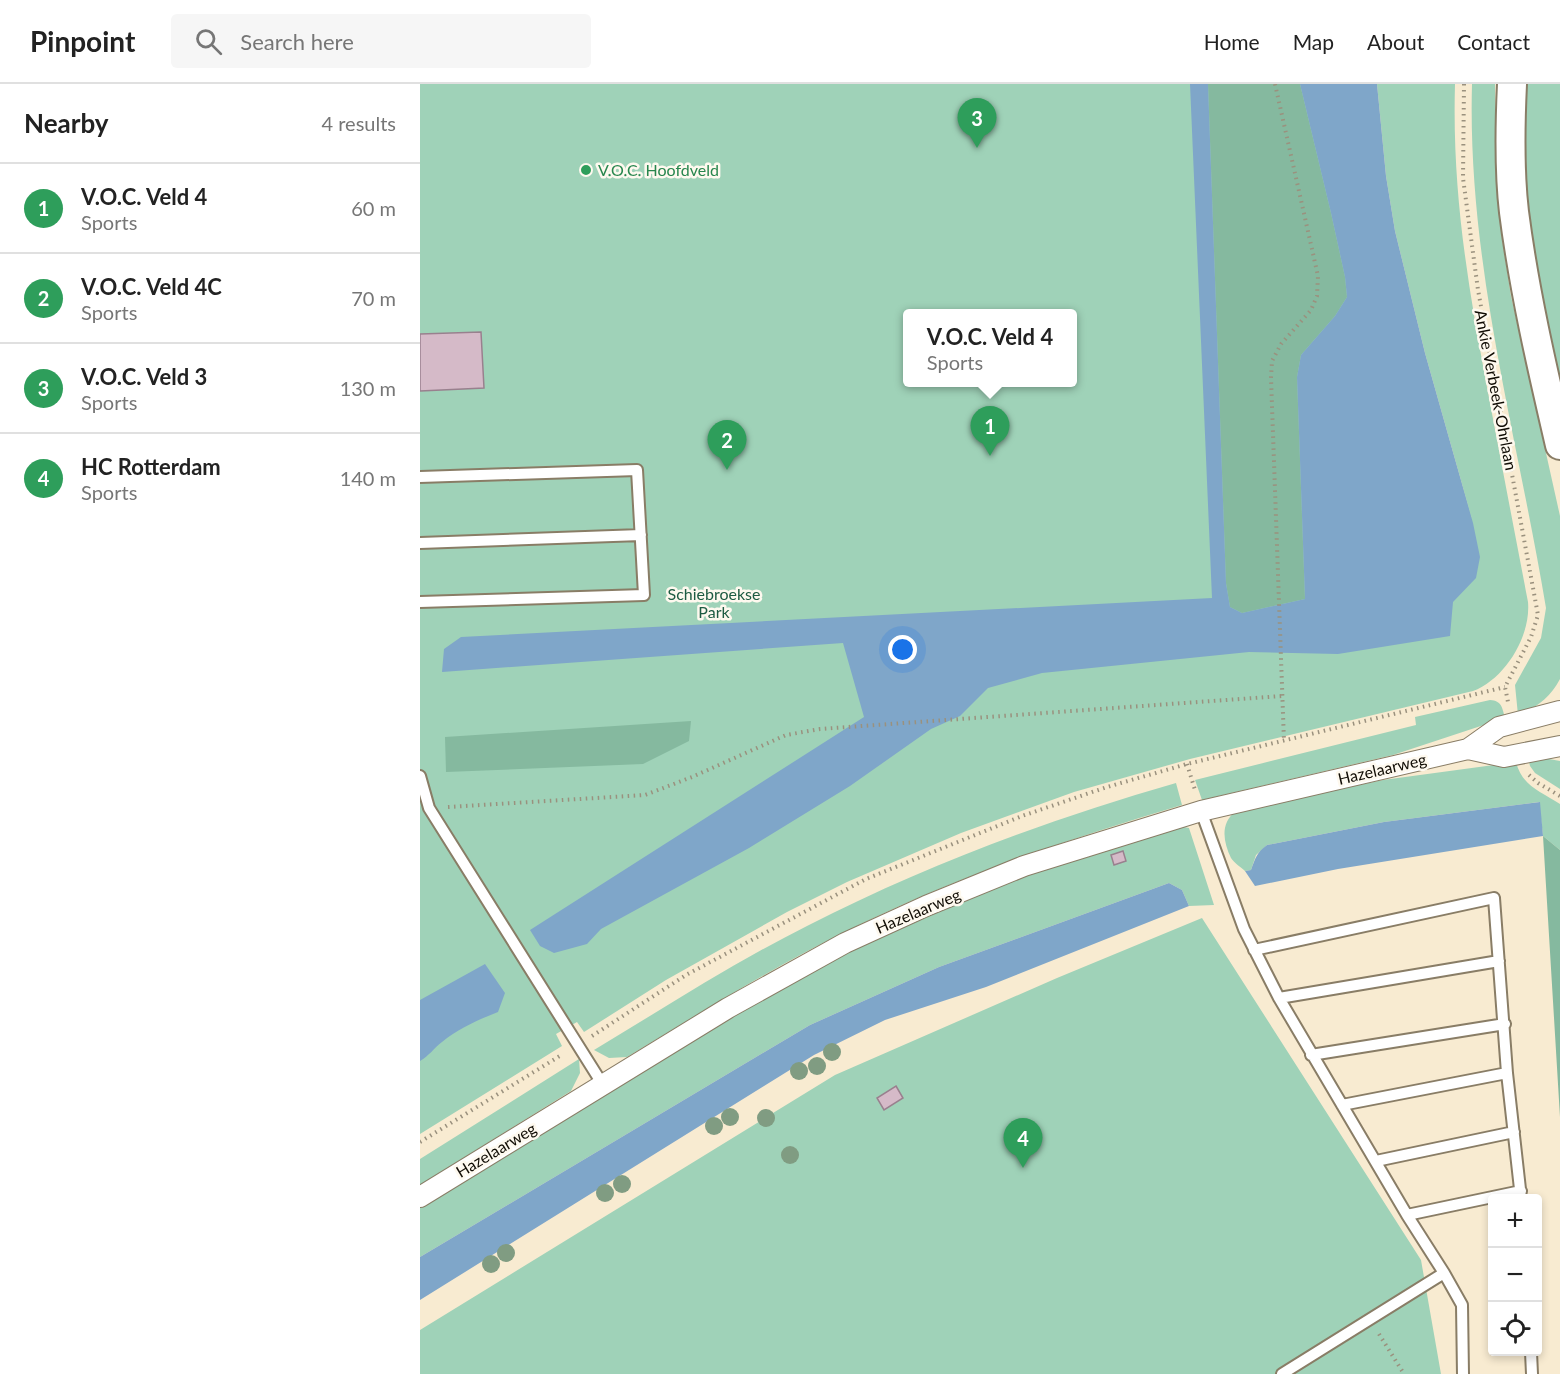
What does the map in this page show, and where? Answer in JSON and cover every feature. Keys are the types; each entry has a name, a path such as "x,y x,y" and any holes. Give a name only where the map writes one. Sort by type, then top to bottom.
{"main road":[{"path":"1512,84 1509,128 1514,210 1526,290 1560,445"}],"street":[{"name":"Hazelaarweg","path":"420,1197 728,1008 866,933 926,906 1024,866 1201,811 1468,749 1500,727 1560,711"},
{"name":"Hazelaarweg","path":"1468,749 1504,757 1560,746"}],"lane":[{"path":"420,477 637,470 644,595 420,602"},
{"path":"420,543 641,535"},
{"path":"420,776 429,808 603,1085"},
{"path":"1201,811 1223,875 1254,950 1311,1054 1462,1305 1463,1374"},
{"path":"1254,950 1494,898 1507,1073 1521,1194"},
{"path":"1280,998 1499,962"},
{"path":"1311,1054 1505,1024"},
{"path":"1342,1105 1507,1073"},
{"path":"1376,1161 1514,1132"},
{"path":"1407,1215 1488,1201"},
{"path":"1282,1374 1444,1273"},
{"path":"1531,1356 1532,1374"}],"path":[{"path":"1275,84 1318,276 1317,296 1311,310 1281,344 1272,362 1270,378 1284,742"},
{"name":"Ankie Verbeek-Ohrlaan","path":"1431,706 1505,687 1532,637 1538,615 1471,245 1463,178 1464,84"},
{"path":"429,808 645,795 692,777 786,735 820,729 1282,696"},
{"path":"1370,1319 1404,1374"}],"green space":[{"name":"Schiebroekse Park","path":"420,84 1345,84 1473,523 1425,353 1395,231 1386,176 1377,84 1455,84 1458,198 1467,271 1528,602 1528,615 1520,642 1514,655 1496,677 1473,691 1190,759 1074,792 961,833 847,882 787,912 666,980 584,1032 577,1022 556,1034 562,1046 420,1134"},
{"path":"1208,84 1300,84 1331,213 1347,297 1335,316 1301,355 1297,377 1305,599 1242,613 1230,607 1226,583"},
{"path":"1472,84 1495,84 1496,176 1502,239 1511,296 1560,516 1560,679 1552,692 1542,701 1518,715 1515,685 1541,638 1546,608 1496,348 1486,282 1477,216"},
{"path":"1522,84 1560,84 1560,395 1546,333 1525,199"},
{"path":"1490,700 1499,703 1505,718 1393,755 1202,800 1195,780 1416,725 1415,717"},
{"path":"691,721 689,741 643,764 446,772 445,737"},
{"path":"1538,757 1560,761 1560,789 1535,773 1530,766 1528,758"},
{"path":"1516,762 1527,782 1560,804 1560,850 1543,836 1539,802 1384,822 1267,845 1256,855 1251,870 1245,871 1232,860 1228,852 1225,827 1236,811 1383,780"},
{"path":"1176,783 1182,805 1008,862 882,914 786,962 627,1057 609,1058 594,1050 752,955 897,883 1034,828"},
{"path":"1179,826 1189,828 1214,905 1189,906 1182,890 1169,883 939,967 810,1025 420,1257 420,1208 600,1094 722,1021 846,953 910,922 976,894 1043,870"},
{"path":"1543,836 1560,850 1560,1117"},
{"path":"1202,918 1421,1260 1441,1374 420,1374 420,1330 835,1075 1057,978"},
{"path":"579,1059 580,1073 571,1091 420,1185 420,1159"}],"water":[{"path":"1190,84 1208,84 1226,583 1230,607 1242,613 1305,599 1297,377 1301,355 1335,316 1347,297 1331,213 1300,84 1377,84 1386,176 1395,231 1425,353 1473,523 1480,557 1476,578 1453,602 1450,636 1338,654 1249,652 1042,673 988,688 960,716 931,729 850,786 749,848 601,929 587,944 554,953 540,946 530,930 864,717 843,643 442,672 444,649 461,637 1212,598"},
{"path":"1540,802 1543,836 1338,869 1255,886 1245,871 1251,870 1255,859 1267,845 1384,822"},
{"path":"1169,883 1182,890 1189,906 986,987 885,1020 814,1055 420,1300 420,1257 810,1025 939,967"},
{"path":"485,964 505,993 498,1012 455,1033 420,1061 420,1000"}],"building":[{"path":"481,332 484,388 420,391 420,334"},
{"path":"1123,851 1126,861 1114,865 1111,855"},
{"path":"896,1086 903,1098 884,1110 877,1098"}],"place":[{"name":"V.O.C. Veld 3","path":"977,148"},
{"name":"V.O.C. Hoofdveld","path":"586,170"},
{"name":"V.O.C. Veld 4","path":"990,456"},
{"name":"V.O.C. Veld 4C","path":"727,470"},
{"name":"HC Rotterdam","path":"1023,1168"}]}
